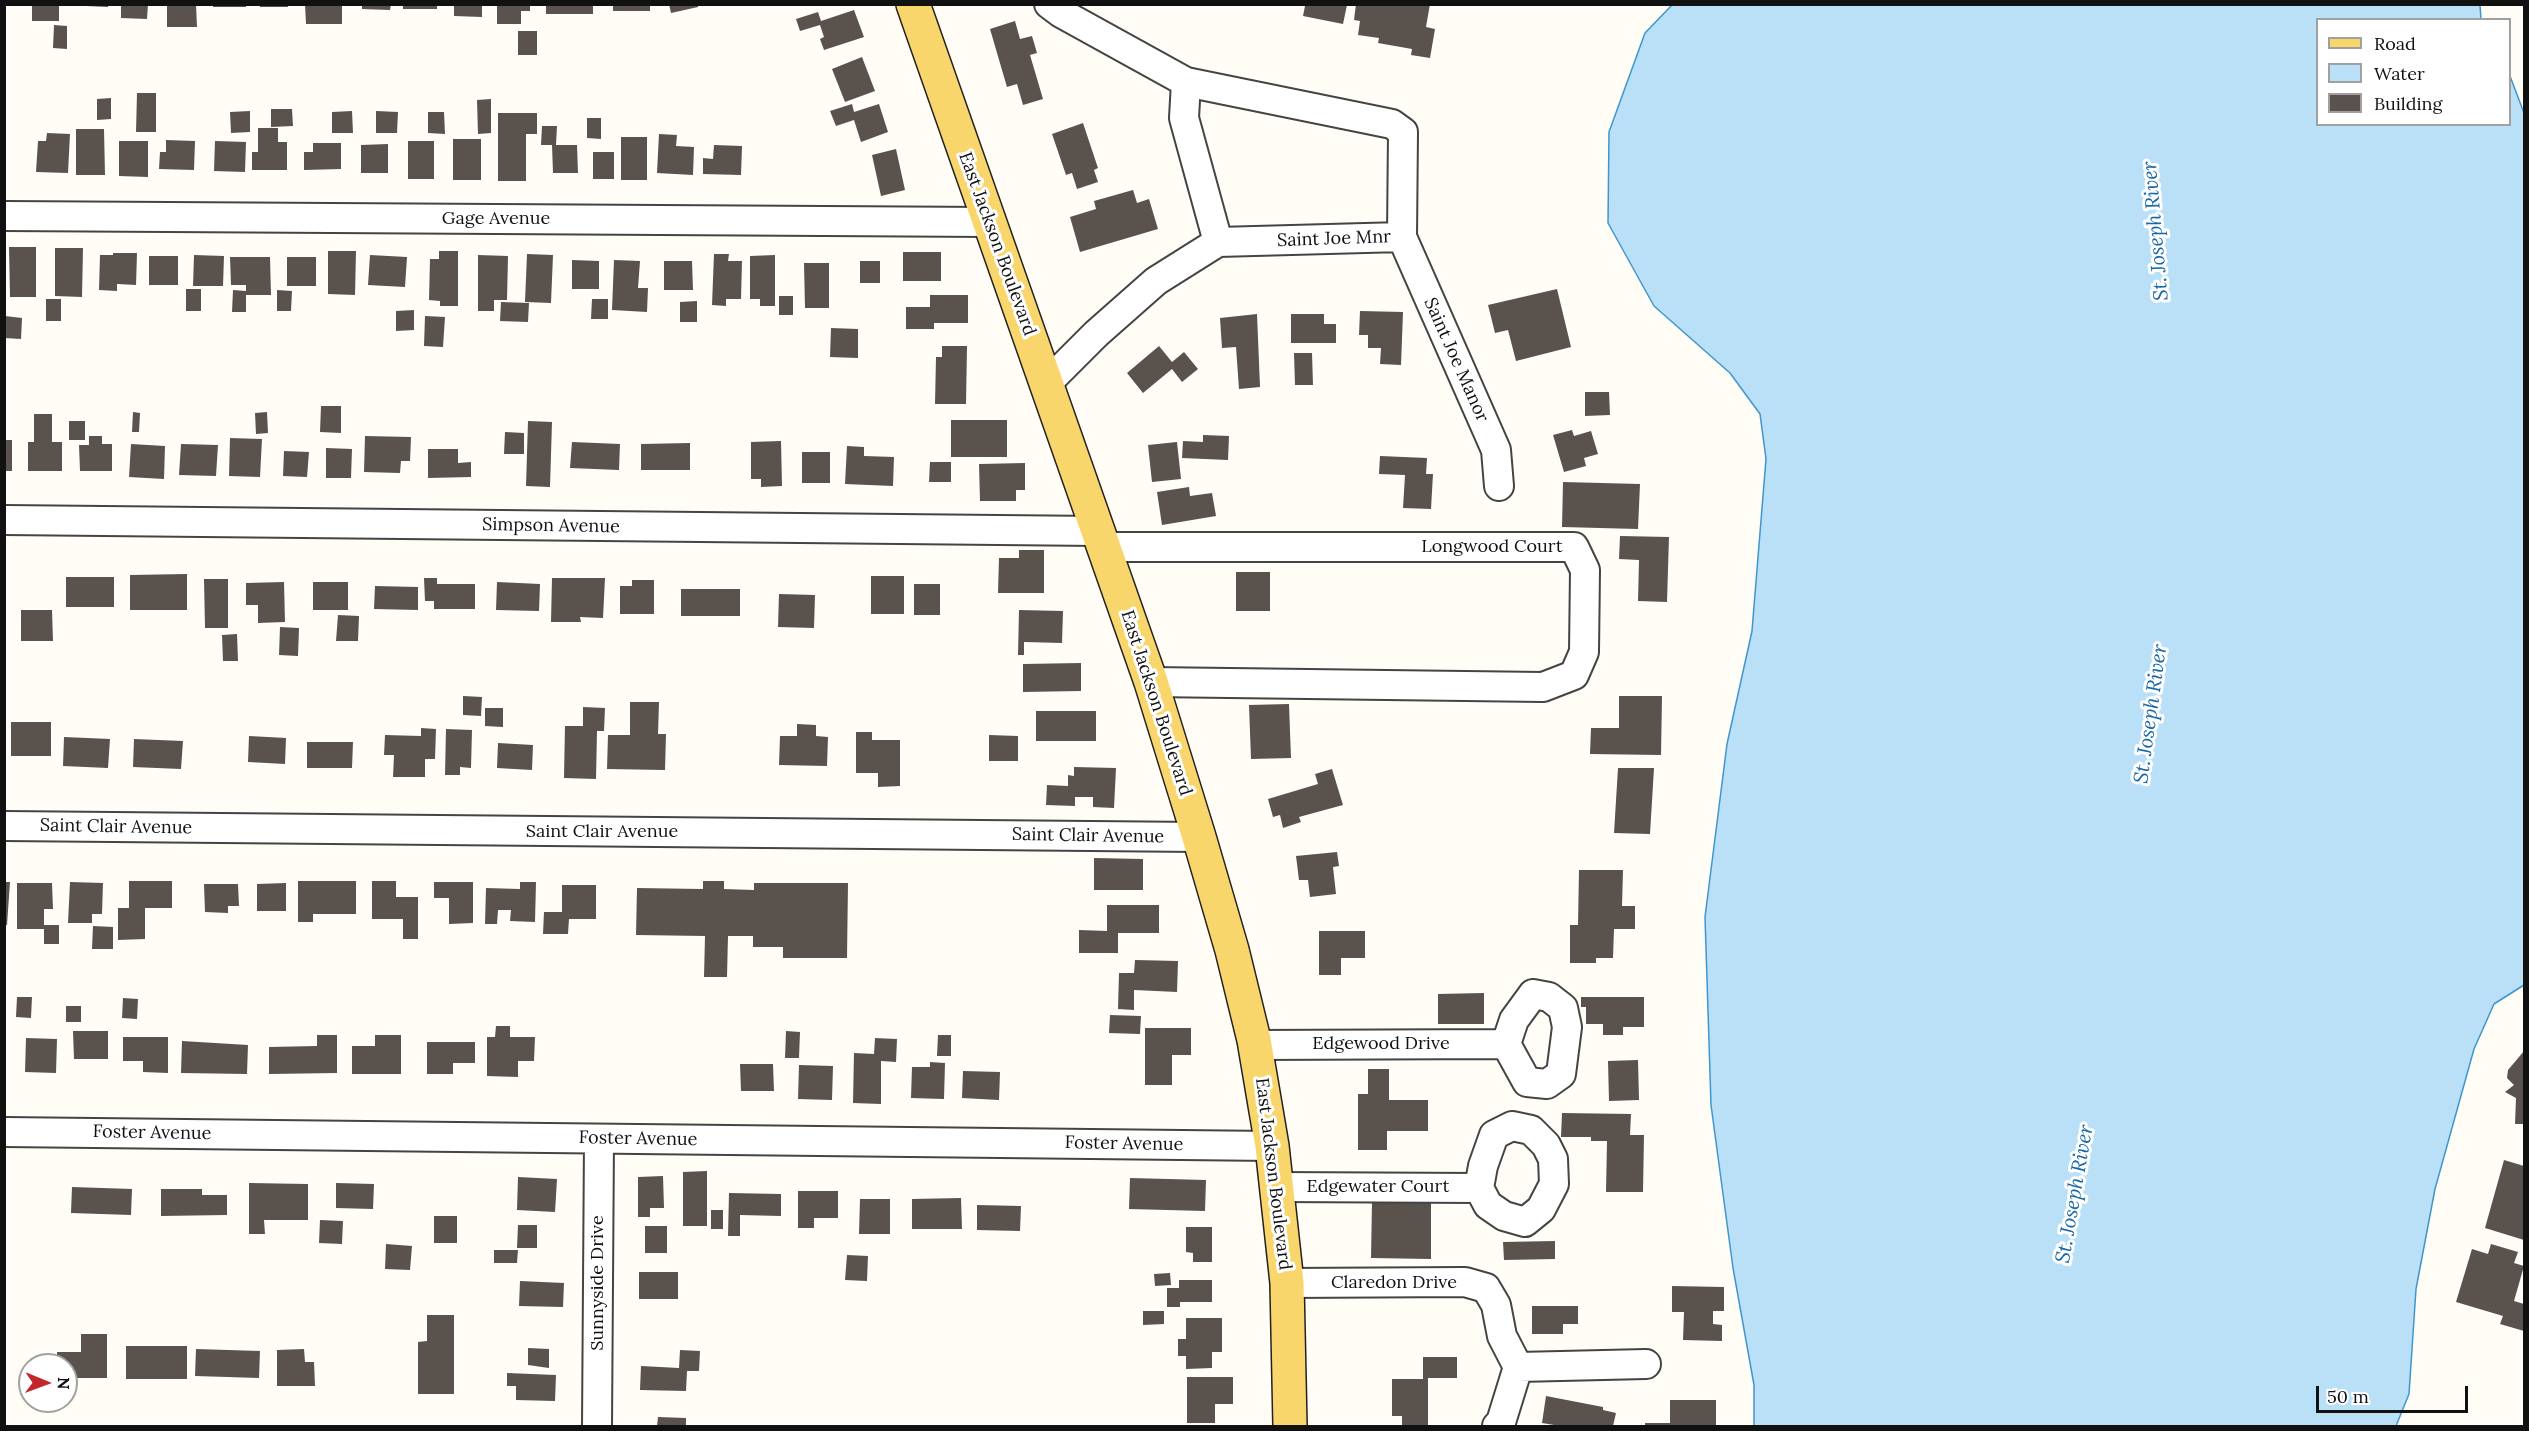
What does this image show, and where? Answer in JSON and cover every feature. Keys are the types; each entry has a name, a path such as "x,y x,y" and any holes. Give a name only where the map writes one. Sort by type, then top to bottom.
{"main road":[{"name":"East Jackson Boulevard","path":"913,4 1151,682 1200,837 1232,950 1255,1045 1272,1146 1287,1283 1290,1426"}],"street":[{"name":"Saint Joe Mnr","path":"1049,4 1061,13 1186,82 1392,124 1403,132 1401,237 1218,242"},
{"path":"1047,382 1096,334 1156,281 1218,242 1184,118 1186,82"},
{"name":"Gage Avenue","path":"4,216 988,222"},
{"name":"Saint Joe Manor","path":"1401,237 1496,450 1499,486"},
{"name":"Simpson Avenue","path":"4,520 1101,539"},
{"name":"Longwood Court","path":"1101,539 1574,547 1585,570 1584,652 1574,675 1543,687 1151,682"},
{"name":"Saint Clair Avenue","path":"4,826 1200,837"},
{"name":"Edgewood Drive","path":"1255,1045 1506,1044"},
{"name":"Foster Avenue","path":"4,1132 1272,1146"},
{"name":"Sunnyside Drive","path":"597,1426 599,1139"},
{"name":"Edgewater Court","path":"1276,1187 1479,1188"},
{"name":"Claredon Drive","path":"1287,1283 1465,1282 1486,1288 1496,1305 1502,1336 1518,1367"},
{"path":"1497,1426 1502,1422 1518,1367 1646,1364"}],"water":[{"name":"St. Joseph River","path":"1672,5 2480,5 2481,18 2316,18 2316,126 2511,126 2511,79 2524,113 2524,985 2494,1004 2474,1049 2435,1189 2416,1289 2409,1394 2396,1426 1754,1426 1754,1385 1733,1268 1711,1105 1705,917 1727,744 1752,631 1766,459 1760,414 1730,373 1654,306 1608,223 1609,132 1645,33"}],"building":[{"path":"32,4 59,4 59,21 32,21"},
{"path":"86,4 108,4 108,7 86,6"},
{"path":"121,4 148,4 147,19 121,18"},
{"path":"167,4 196,4 197,27 167,27"},
{"path":"213,4 246,4 246,7 213,7"},
{"path":"260,4 288,4 288,7 260,7"},
{"path":"305,4 342,4 342,24 306,24"},
{"path":"362,4 391,4 390,10 362,9"},
{"path":"403,4 437,4 437,9 403,9"},
{"path":"454,4 482,4 482,17 454,16"},
{"path":"497,4 530,4 530,11 521,11 521,24 497,24"},
{"path":"546,4 593,4 593,14 546,14"},
{"path":"613,4 650,4 650,11 613,11"},
{"path":"669,4 698,4 698,7 671,13"},
{"path":"1356,4 1430,4 1426,27 1435,29 1430,58 1411,55 1412,49 1378,43 1379,38 1358,35 1360,21 1354,20"},
{"path":"1347,5 1343,24 1303,16 1305,6 1300,6"},
{"path":"854,10 864,37 824,50 820,39 824,37 820,25 800,31 796,19 818,12 821,21"},
{"path":"1015,21 1020,39 1032,36 1037,53 1030,55 1043,99 1023,105 1017,84 1007,87 990,29"},
{"path":"54,25 67,26 67,49 53,48"},
{"path":"518,31 537,31 537,55 518,55"},
{"path":"862,57 875,91 845,102 832,69"},
{"path":"137,93 156,93 156,132 136,132"},
{"path":"111,98 111,119 97,120 97,99"},
{"path":"491,99 491,133 478,134 477,100"},
{"path":"852,104 854,112 879,104 888,132 861,142 854,120 836,126 830,111"},
{"path":"271,109 292,109 293,126 271,127"},
{"path":"250,111 250,132 231,133 230,112"},
{"path":"352,111 353,133 332,133 332,112"},
{"path":"376,111 398,112 397,133 376,133"},
{"path":"428,112 444,112 445,134 428,133"},
{"path":"498,113 537,113 537,134 526,134 526,181 498,181"},
{"path":"587,118 601,118 601,139 587,138"},
{"path":"1083,123 1098,168 1094,170 1098,182 1077,189 1072,173 1066,175 1052,134"},
{"path":"542,126 557,126 556,145 577,145 578,173 553,173 552,145 541,145"},
{"path":"258,128 278,128 278,142 287,142 287,170 252,170 252,152 258,152"},
{"path":"76,129 104,129 105,175 76,175"},
{"path":"47,133 70,134 68,173 36,172 38,141 46,141"},
{"path":"659,134 677,135 676,146 694,147 693,175 657,173"},
{"path":"621,137 647,137 647,180 621,180"},
{"path":"453,139 481,139 481,180 453,180"},
{"path":"166,140 195,141 194,170 159,169 160,152 166,152"},
{"path":"119,141 148,141 148,177 119,176"},
{"path":"215,141 246,142 245,172 214,171"},
{"path":"408,141 434,141 434,179 408,179"},
{"path":"313,143 341,143 341,169 304,170 304,152 313,152"},
{"path":"388,144 388,173 361,173 361,145"},
{"path":"714,145 742,146 741,175 703,174 703,158 713,159"},
{"path":"896,149 905,190 881,196 872,155"},
{"path":"593,152 614,152 614,179 593,179"},
{"path":"1133,190 1137,203 1149,199 1158,229 1080,252 1070,217 1096,209 1094,201"},
{"path":"9,247 36,247 36,297 10,297"},
{"path":"55,248 83,248 82,297 55,296"},
{"path":"328,251 356,251 355,295 328,294"},
{"path":"439,251 458,251 458,306 440,306 440,301 429,300 430,259 439,259"},
{"path":"903,252 941,252 941,281 903,281"},
{"path":"113,253 137,253 136,285 117,284 117,291 99,290 100,255 113,255"},
{"path":"527,254 553,255 551,303 525,302"},
{"path":"714,254 729,254 728,261 742,261 741,299 726,299 726,306 712,305"},
{"path":"194,255 224,256 223,286 193,286"},
{"path":"370,255 407,257 405,287 368,285"},
{"path":"478,255 508,256 507,300 494,300 494,311 478,311"},
{"path":"775,255 775,306 760,306 760,299 750,299 750,256"},
{"path":"149,256 178,256 178,285 149,285"},
{"path":"230,257 270,257 271,295 246,295 246,312 232,312 233,290 246,291 246,285 231,285"},
{"path":"287,257 316,257 316,286 287,286"},
{"path":"572,260 599,261 599,289 572,289"},
{"path":"614,260 640,261 638,288 648,288 647,312 612,310"},
{"path":"664,261 692,261 693,290 664,290"},
{"path":"860,261 880,261 880,283 860,283"},
{"path":"804,263 829,263 829,308 805,308"},
{"path":"186,289 201,289 201,311 186,311"},
{"path":"1557,289 1571,347 1516,361 1508,330 1495,333 1488,305"},
{"path":"277,290 292,291 291,311 277,311"},
{"path":"930,295 968,295 968,323 934,323 934,329 906,329 906,307 930,307"},
{"path":"779,296 793,296 793,315 779,315"},
{"path":"46,299 61,299 61,321 46,321"},
{"path":"592,299 608,299 608,319 591,319"},
{"path":"697,301 697,322 680,322 680,302"},
{"path":"501,302 529,303 528,322 500,321"},
{"path":"414,310 414,330 396,331 396,311"},
{"path":"1360,311 1403,312 1401,365 1380,364 1381,348 1368,348 1368,335 1359,335"},
{"path":"1257,314 1260,387 1239,389 1236,347 1222,348 1220,318"},
{"path":"1291,314 1324,314 1324,324 1336,324 1336,343 1291,343"},
{"path":"5,316 22,318 21,339 4,338"},
{"path":"425,316 445,317 443,347 424,346"},
{"path":"831,328 858,329 858,358 830,357"},
{"path":"942,346 967,346 966,404 935,404 936,357 942,357"},
{"path":"1159,346 1172,362 1184,352 1198,369 1182,382 1172,369 1143,393 1127,373"},
{"path":"1294,353 1312,353 1313,385 1295,385"},
{"path":"1585,392 1609,392 1610,415 1585,416"},
{"path":"321,406 341,406 341,433 320,432"},
{"path":"133,412 140,413 139,432 132,432"},
{"path":"267,412 268,433 256,434 255,413"},
{"path":"34,414 52,414 52,442 62,442 62,471 28,471 28,442 34,442"},
{"path":"951,420 1007,420 1007,457 951,457"},
{"path":"69,421 85,421 85,440 69,440"},
{"path":"528,421 552,422 550,487 526,486"},
{"path":"1572,430 1574,436 1591,431 1598,454 1584,458 1586,466 1564,472 1553,435"},
{"path":"505,432 524,433 524,454 504,454"},
{"path":"1203,435 1229,436 1228,460 1182,458 1183,441 1203,442"},
{"path":"89,436 102,436 102,444 112,444 112,471 80,471 79,445 89,445"},
{"path":"365,436 411,437 410,461 401,461 400,473 364,472"},
{"path":"230,438 262,439 260,477 229,476"},
{"path":"4,440 12,440 12,471 4,471"},
{"path":"781,441 782,486 761,487 761,479 751,479 751,442"},
{"path":"572,442 620,444 619,470 570,468"},
{"path":"1177,442 1181,479 1152,482 1148,445"},
{"path":"690,443 690,470 641,470 641,444"},
{"path":"131,444 165,446 164,479 129,477"},
{"path":"181,444 218,445 216,476 179,475"},
{"path":"847,446 864,447 864,456 894,457 893,486 845,484"},
{"path":"326,448 352,449 351,478 326,478"},
{"path":"428,449 458,449 458,463 471,462 471,477 428,478"},
{"path":"284,451 309,452 307,477 283,476"},
{"path":"802,452 830,452 830,483 802,483"},
{"path":"1380,456 1427,458 1426,474 1433,474 1431,509 1403,508 1405,475 1379,474"},
{"path":"930,462 951,462 951,482 929,482"},
{"path":"1025,463 1025,490 1016,490 1016,501 980,501 979,464"},
{"path":"1563,482 1640,484 1638,529 1562,527"},
{"path":"1189,487 1190,496 1212,493 1216,516 1162,525 1157,492"},
{"path":"1620,536 1669,537 1667,602 1638,601 1639,560 1619,559"},
{"path":"1019,550 1044,550 1044,593 998,593 999,558 1019,558"},
{"path":"1236,572 1270,572 1270,611 1236,611"},
{"path":"187,574 187,610 130,610 130,575"},
{"path":"871,576 904,576 904,614 871,614"},
{"path":"66,577 114,577 114,607 66,607"},
{"path":"424,578 437,578 437,584 475,584 475,609 434,609 434,601 425,601"},
{"path":"552,578 605,578 603,618 580,617 581,622 551,622"},
{"path":"204,579 228,579 228,628 205,628"},
{"path":"632,580 654,580 654,614 620,614 620,586 632,586"},
{"path":"284,582 285,622 258,623 258,605 246,605 246,583"},
{"path":"313,582 348,582 348,610 313,610"},
{"path":"497,582 540,584 539,611 496,610"},
{"path":"914,584 940,584 940,615 914,615"},
{"path":"375,586 418,587 418,610 374,609"},
{"path":"681,589 740,589 740,616 681,616"},
{"path":"779,594 815,595 814,628 778,627"},
{"path":"21,610 52,610 53,641 21,641"},
{"path":"1019,610 1063,611 1062,643 1024,642 1024,655 1018,655"},
{"path":"338,615 359,616 358,641 336,641"},
{"path":"280,627 299,628 298,656 279,655"},
{"path":"237,634 238,661 223,661 222,635"},
{"path":"1081,663 1081,691 1023,692 1023,664"},
{"path":"463,696 482,697 481,716 463,715"},
{"path":"1619,696 1662,696 1661,755 1590,754 1591,728 1619,728"},
{"path":"630,702 659,702 658,734 666,734 665,770 607,769 608,735 630,735"},
{"path":"1289,704 1291,758 1251,759 1249,705"},
{"path":"583,707 605,708 604,731 597,731 596,779 564,778 565,726 583,726"},
{"path":"485,708 503,708 503,727 485,726"},
{"path":"1036,711 1096,711 1096,741 1036,741"},
{"path":"11,722 51,722 51,756 11,756"},
{"path":"797,724 816,725 816,736 828,737 827,766 779,765 780,736 797,736"},
{"path":"421,728 436,729 435,759 425,759 425,777 393,777 394,755 384,755 385,735 421,736"},
{"path":"446,729 472,730 471,768 460,767 460,775 445,775"},
{"path":"856,732 872,732 872,740 900,740 900,786 878,787 878,773 856,773"},
{"path":"989,735 1018,736 1018,761 989,761"},
{"path":"249,736 286,738 285,764 248,762"},
{"path":"64,737 110,739 108,768 63,766"},
{"path":"134,739 183,741 181,769 133,767"},
{"path":"307,742 353,742 352,768 307,768"},
{"path":"498,743 533,745 532,770 497,768"},
{"path":"1074,767 1116,768 1114,808 1093,807 1093,797 1075,797 1075,806 1046,805 1047,785 1068,786 1068,775 1074,776"},
{"path":"1618,768 1654,768 1650,834 1614,833"},
{"path":"1332,769 1343,805 1299,817 1301,822 1283,828 1280,815 1273,817 1268,799 1318,784 1315,774"},
{"path":"1337,852 1339,866 1333,867 1336,894 1310,897 1308,880 1299,880 1296,856"},
{"path":"1094,858 1143,859 1143,890 1094,890"},
{"path":"1579,870 1623,870 1622,906 1635,906 1635,929 1614,929 1613,958 1596,958 1596,963 1570,963 1570,925 1578,925"},
{"path":"129,881 172,881 172,908 145,908 145,939 118,940 118,908 129,908"},
{"path":"298,881 356,881 356,914 313,914 313,922 298,922"},
{"path":"372,881 396,881 396,897 418,897 418,939 403,939 403,919 372,919"},
{"path":"703,881 724,881 724,889 754,890 754,883 848,883 847,958 783,958 783,947 753,947 753,936 728,936 727,977 704,977 705,936 636,935 637,888 703,889"},
{"path":"4,882 10,882 7,925 4,925"},
{"path":"70,882 103,883 102,914 92,914 92,923 68,923"},
{"path":"434,882 473,882 473,923 449,924 449,898 434,898"},
{"path":"520,882 536,882 535,922 510,921 511,910 498,910 497,924 485,924 486,888 520,889"},
{"path":"17,883 52,883 53,909 44,909 44,925 59,925 59,944 44,944 44,929 17,929"},
{"path":"286,883 286,911 257,911 257,884"},
{"path":"204,884 238,884 239,906 228,906 228,913 205,912"},
{"path":"562,885 596,885 596,919 569,919 568,934 543,934 544,912 562,912"},
{"path":"1107,905 1159,905 1159,933 1118,933 1118,953 1079,953 1079,930 1107,931"},
{"path":"93,926 113,927 113,949 92,949"},
{"path":"1319,931 1365,931 1365,958 1341,958 1341,975 1319,975"},
{"path":"1135,960 1178,961 1177,992 1134,990 1134,1010 1118,1009 1119,973 1134,973"},
{"path":"1484,993 1484,1024 1438,1024 1438,994"},
{"path":"17,997 32,997 31,1018 16,1017"},
{"path":"1581,997 1644,997 1644,1027 1623,1027 1623,1035 1603,1035 1603,1024 1586,1024 1586,1007 1581,1007"},
{"path":"123,998 138,999 137,1019 122,1018"},
{"path":"66,1006 81,1006 81,1022 66,1022"},
{"path":"1110,1015 1141,1016 1140,1034 1109,1033"},
{"path":"496,1026 510,1026 510,1037 535,1037 534,1061 518,1061 518,1077 487,1076 487,1037 495,1037"},
{"path":"1145,1028 1191,1028 1191,1055 1172,1055 1172,1085 1145,1085"},
{"path":"73,1031 108,1031 108,1059 74,1059"},
{"path":"786,1031 800,1032 799,1058 785,1058"},
{"path":"317,1035 337,1035 337,1073 269,1074 269,1047 317,1046"},
{"path":"375,1035 401,1035 401,1074 352,1074 352,1046 375,1046"},
{"path":"938,1035 951,1035 951,1056 937,1056"},
{"path":"123,1037 168,1037 168,1073 143,1072 143,1061 123,1061"},
{"path":"26,1038 57,1039 56,1073 25,1072"},
{"path":"875,1038 897,1039 896,1062 881,1061 881,1104 853,1103 854,1053 874,1054"},
{"path":"182,1041 248,1045 247,1074 181,1073"},
{"path":"427,1042 475,1042 475,1063 453,1063 453,1074 427,1074"},
{"path":"2524,1051 2524,1124 2515,1124 2516,1098 2505,1092 2514,1085 2507,1078 2508,1070"},
{"path":"1638,1060 1639,1100 1609,1101 1608,1061"},
{"path":"930,1062 945,1063 944,1099 911,1098 912,1067 930,1067"},
{"path":"740,1064 773,1064 774,1091 741,1091"},
{"path":"799,1065 833,1066 832,1100 798,1099"},
{"path":"1368,1069 1389,1069 1389,1100 1428,1100 1428,1131 1387,1131 1387,1150 1358,1150 1358,1094 1368,1094"},
{"path":"963,1071 1000,1072 999,1100 962,1098"},
{"path":"1562,1113 1631,1114 1630,1135 1644,1135 1643,1192 1606,1192 1607,1141 1591,1141 1591,1137 1561,1137"},
{"path":"2504,1160 2524,1166 2524,1240 2485,1228"},
{"path":"707,1171 707,1226 683,1226 683,1172"},
{"path":"663,1176 664,1208 650,1208 650,1217 638,1217 638,1177"},
{"path":"518,1177 557,1179 555,1212 517,1210"},
{"path":"1130,1178 1206,1180 1205,1211 1129,1209"},
{"path":"249,1183 308,1184 308,1220 264,1220 265,1234 249,1234"},
{"path":"336,1183 374,1184 373,1209 336,1208"},
{"path":"72,1187 132,1189 131,1215 71,1213"},
{"path":"161,1189 202,1189 202,1195 227,1195 227,1215 161,1216"},
{"path":"798,1191 838,1191 838,1218 814,1218 814,1228 798,1228"},
{"path":"729,1193 781,1194 781,1216 740,1215 740,1236 728,1236"},
{"path":"961,1198 962,1229 912,1229 912,1199"},
{"path":"860,1199 890,1199 890,1234 859,1234"},
{"path":"1372,1202 1431,1202 1431,1259 1371,1258"},
{"path":"977,1205 1021,1206 1020,1231 977,1230"},
{"path":"711,1210 723,1210 723,1229 711,1229"},
{"path":"434,1216 457,1216 457,1243 434,1243"},
{"path":"320,1220 343,1221 342,1244 319,1243"},
{"path":"518,1225 537,1225 537,1248 517,1248"},
{"path":"645,1226 667,1226 667,1253 645,1253"},
{"path":"1186,1227 1212,1227 1212,1262 1193,1262 1193,1253 1186,1252"},
{"path":"1555,1241 1555,1259 1504,1260 1503,1242"},
{"path":"386,1244 412,1246 410,1270 385,1269"},
{"path":"2491,1244 2518,1252 2514,1263 2524,1266 2514,1301 2524,1304 2524,1331 2500,1324 2503,1316 2456,1302 2472,1249 2488,1254"},
{"path":"494,1250 518,1250 517,1263 494,1263"},
{"path":"847,1255 868,1256 867,1281 845,1280"},
{"path":"639,1272 678,1272 678,1299 639,1299"},
{"path":"1170,1273 1171,1285 1155,1286 1154,1274"},
{"path":"1179,1280 1212,1280 1212,1302 1180,1302 1180,1307 1167,1307 1167,1288 1179,1288"},
{"path":"520,1281 564,1283 563,1307 519,1306"},
{"path":"1672,1286 1724,1287 1724,1311 1713,1311 1713,1324 1722,1325 1722,1341 1683,1340 1684,1312 1672,1312"},
{"path":"1532,1306 1578,1306 1578,1324 1563,1324 1563,1334 1532,1334"},
{"path":"1143,1311 1164,1311 1164,1324 1143,1325"},
{"path":"427,1315 454,1315 454,1394 418,1394 418,1342 427,1341"},
{"path":"1186,1318 1222,1318 1222,1352 1212,1352 1212,1368 1186,1369 1186,1356 1178,1356 1178,1339 1186,1339"},
{"path":"81,1334 107,1334 107,1378 78,1378 78,1353 57,1353 81,1352"},
{"path":"126,1346 187,1346 187,1379 126,1379"},
{"path":"528,1348 549,1349 549,1368 528,1365"},
{"path":"196,1349 260,1351 259,1378 195,1376"},
{"path":"304,1349 305,1362 314,1362 315,1386 277,1386 277,1350"},
{"path":"680,1350 700,1351 699,1371 687,1371 686,1391 640,1390 641,1366 679,1368"},
{"path":"1423,1357 1457,1357 1457,1378 1428,1378 1428,1425 1402,1425 1402,1416 1392,1416 1392,1379 1423,1379"},
{"path":"507,1373 556,1375 555,1401 516,1400 516,1386 507,1386"},
{"path":"1187,1377 1233,1377 1233,1404 1215,1404 1215,1423 1187,1423"},
{"path":"1546,1396 1603,1407 1603,1410 1616,1413 1613,1426 1560,1426 1542,1423"},
{"path":"1670,1400 1716,1400 1716,1426 1645,1426 1645,1423 1670,1423"},
{"path":"658,1417 686,1418 686,1426 657,1426"}]}
